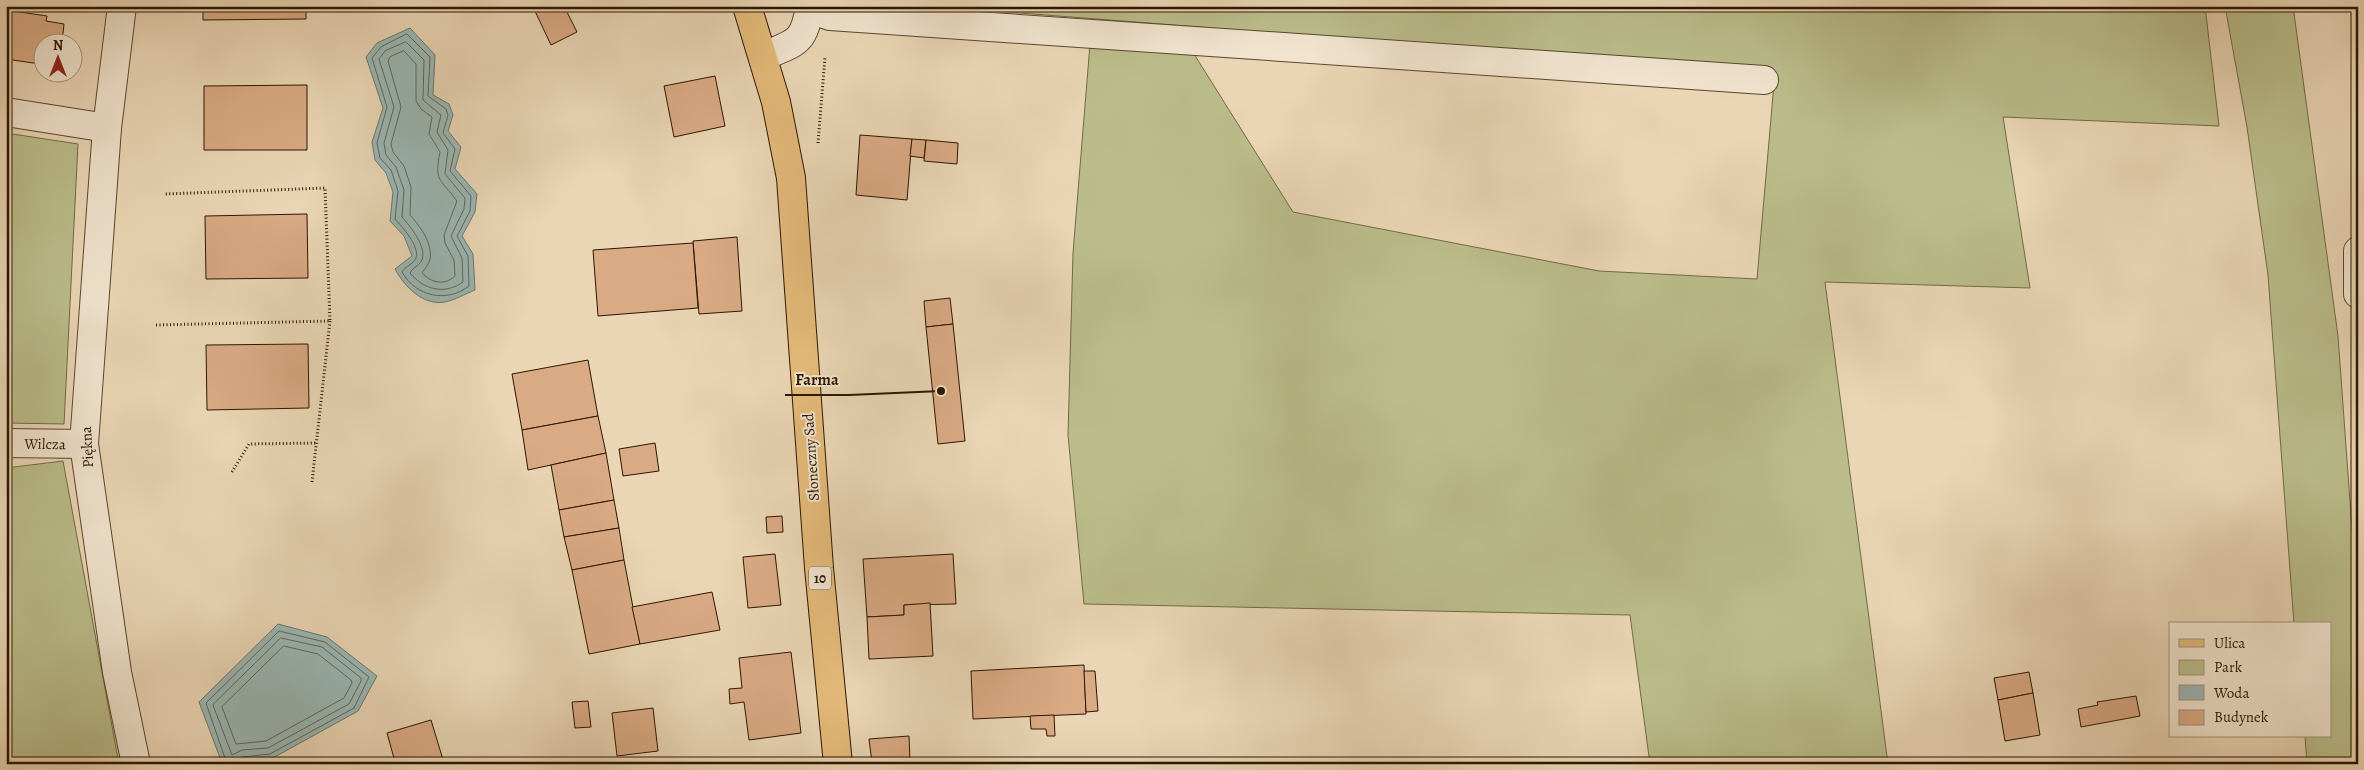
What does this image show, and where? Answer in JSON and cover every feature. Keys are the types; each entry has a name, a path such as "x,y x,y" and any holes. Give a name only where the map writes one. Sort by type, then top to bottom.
{"main road":[{"name":"Słoneczny Sad","path":"747,6 764,56 782,126 794,203 819,568 838,764"}],"street":[{"name":"Piękna","path":"122,6 107,128 84,444 117,672 136,764"},
{"path":"764,56 795,43 817,10 1764,80"},
{"path":"6,112 107,128"},
{"path":"2358,251 2358,294"},
{"name":"Wilcza","path":"6,443 84,444"}],"path":[{"path":"817,10 818,152"},
{"path":"165,194 325,188 330,321 312,482"},
{"path":"156,325 330,321"},
{"path":"232,472 249,444 316,443"}],"green space":[{"path":"930,6 2205,6 2219,126 2003,117 2030,288 1825,282 1888,764 1650,764 1630,615 1084,604 1068,435 1073,253 1090,44 1194,54 1293,212 1599,271 1757,279 1775,72"},
{"path":"2225,6 2293,6 2338,336 2358,612 2358,764 2307,764 2305,738 2332,738 2332,622 2294,622 2268,275 2247,127"},
{"path":"6,133 78,144 64,424 6,423"},
{"path":"63,461 119,764 6,764 6,468"}],"water":[{"path":"410,28 435,55 433,95 449,104 453,115 448,131 461,147 455,169 477,194 475,212 462,236 473,254 475,290 445,302 429,301 422,298 409,288 395,269 412,256 404,236 390,221 393,192 386,173 375,160 372,142 383,108 366,57 377,43"},
{"path":"278,624 327,637 377,676 358,711 271,759 222,763 199,702"}],"building":[{"path":"203,6 306,6 306,19 203,20"},
{"path":"540,6 564,6 577,32 551,45 534,9"},
{"path":"6,10 47,16 46,21 64,24 63,32 32,32 32,63 6,59"},
{"path":"715,76 725,126 674,137 664,86"},
{"path":"307,85 307,150 204,150 204,86"},
{"path":"860,135 912,139 907,200 856,195"},
{"path":"912,139 926,140 924,158 910,156"},
{"path":"926,140 958,143 957,164 924,161"},
{"path":"307,214 308,278 206,279 205,216"},
{"path":"737,237 742,311 699,314 693,241"},
{"path":"693,243 698,308 598,316 593,250"},
{"path":"950,298 953,324 926,327 924,301"},
{"path":"953,324 965,441 938,444 926,327"},
{"path":"308,344 309,408 207,410 206,345"},
{"path":"588,360 598,416 522,430 512,374"},
{"path":"598,416 606,453 528,470 522,430"},
{"path":"655,443 659,471 623,476 619,449"},
{"path":"606,453 614,500 559,510 551,465"},
{"path":"614,500 619,528 564,537 559,510"},
{"path":"782,516 783,532 767,533 766,517"},
{"path":"619,528 624,560 572,570 564,537"},
{"path":"775,554 781,605 748,608 743,557"},
{"path":"953,554 956,604 904,605 904,615 867,617 863,559"},
{"path":"624,560 640,644 589,654 572,570"},
{"path":"712,592 720,630 640,644 632,607"},
{"path":"930,603 933,656 869,659 867,617 904,615 904,605"},
{"path":"791,652 801,733 749,740 744,702 730,704 729,689 742,688 739,658"},
{"path":"1084,665 1086,714 973,719 971,671"},
{"path":"1084,671 1095,671 1098,711 1086,712"},
{"path":"2029,672 2033,693 1998,700 1994,678"},
{"path":"2033,693 2040,735 2005,741 1998,700"},
{"path":"2136,696 2140,716 2081,727 2078,709 2098,705 2097,702"},
{"path":"588,701 591,727 575,728 572,702"},
{"path":"653,708 658,751 617,756 612,713"},
{"path":"1054,715 1055,736 1047,736 1046,729 1031,729 1030,716"},
{"path":"431,720 444,763 449,762 450,764 391,764 395,762 387,733"},
{"path":"909,736 910,761 872,763 869,739"},
{"path":"910,761 910,764 872,764 872,763"},
{"path":"718,762 719,764 674,764"}],"place":[{"name":"Farma","path":"941,391"}]}
